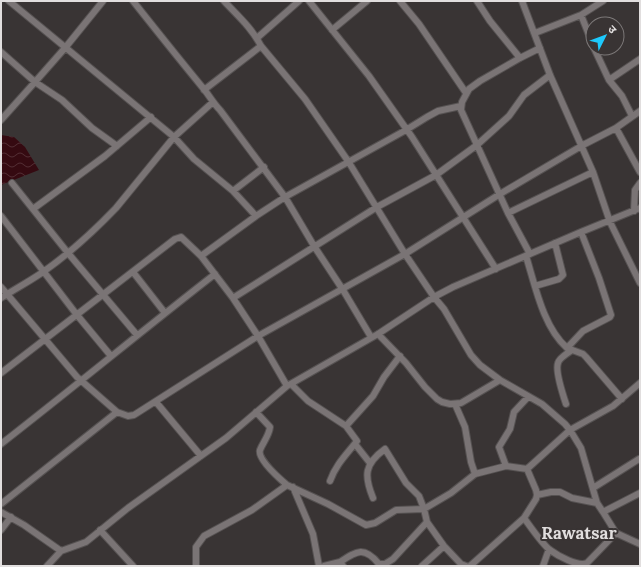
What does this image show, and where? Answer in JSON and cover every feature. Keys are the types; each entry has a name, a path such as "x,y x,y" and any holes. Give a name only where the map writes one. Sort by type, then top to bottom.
{"street":[{"path":"9,1 174,137 194,159 233,192 256,216"},
{"path":"1,120 65,48 103,1"},
{"path":"133,1 264,167 285,197 371,337"},
{"path":"224,1 257,38 260,46 305,99 348,161 405,254 434,297 444,309 470,355 480,366 500,380 548,408 570,430 581,448 597,503 616,534 640,544"},
{"path":"257,38 299,1"},
{"path":"309,1 369,76 436,175 496,270"},
{"path":"332,30 366,1"},
{"path":"400,1 428,36 466,93"},
{"path":"477,1 490,21 520,58"},
{"path":"522,1 550,75 593,172 610,222 640,283"},
{"path":"535,33 581,15 604,1"},
{"path":"581,15 585,25"},
{"path":"204,90 260,46"},
{"path":"540,48 480,81 466,93 461,110 528,255 535,286 547,319 555,333 570,349 586,357 622,399"},
{"path":"1,52 35,82 62,100 92,128 116,146"},
{"path":"598,56 609,80 622,96 632,116"},
{"path":"609,80 640,58"},
{"path":"233,298 377,207 436,175 477,145 510,116 524,95 550,75"},
{"path":"1,298 44,271 68,253 116,208 174,137 213,102"},
{"path":"201,256 285,197 438,111 461,106"},
{"path":"1,287 81,381 117,412 128,416 134,415 258,336 343,290 405,254 500,194 582,145 616,128 640,111"},
{"path":"33,209 105,156 151,117"},
{"path":"616,128 640,172"},
{"path":"233,192 264,167"},
{"path":"508,213 593,172"},
{"path":"12,183 68,253 137,335"},
{"path":"47,566 61,550 86,542 128,508 201,456 289,385 378,334 434,297 453,287 496,270 555,243 637,210 635,190 640,183"},
{"path":"1,216 77,315 111,356"},
{"path":"566,404 557,364 559,360 570,349 580,333 610,317 611,314 581,232"},
{"path":"1,372 45,340 178,237 183,238 201,256 233,298 289,385 308,401 346,426 357,439 358,441 340,461 330,481"},
{"path":"535,286 559,279 563,275 555,243"},
{"path":"133,272 165,313"},
{"path":"1,444 215,274"},
{"path":"378,334 400,356 437,399 442,402 456,404 461,403 500,380"},
{"path":"346,426 374,396 384,377 400,356"},
{"path":"527,469 570,430 613,406 640,384"},
{"path":"506,466 499,451 499,447 510,429 514,412 528,397"},
{"path":"156,402 201,456"},
{"path":"456,404 465,427 471,462 475,474"},
{"path":"1,504 117,412"},
{"path":"256,412 270,427 270,431 260,450 260,456 278,478 293,488 332,506 366,525 375,523 396,510 424,509 451,494 475,474 506,466 527,469"},
{"path":"355,444 370,463"},
{"path":"373,498 368,486 367,477 370,463 386,450 406,483 419,496 427,522 444,546 462,565"},
{"path":"593,488 639,459"},
{"path":"470,566 524,518 536,499 536,490 527,469"},
{"path":"196,566 196,547 204,536 252,510 287,484"},
{"path":"293,488 313,534 319,566"},
{"path":"537,495 560,492 572,498 597,503"},
{"path":"603,512 640,493"},
{"path":"1,512 61,550"},
{"path":"1,530 11,518"},
{"path":"524,518 549,549 577,564 587,563 616,534"},
{"path":"324,566 341,564 354,553 360,551 372,556 380,565 385,564 393,559 427,522"},
{"path":"100,530 133,566"},
{"path":"422,566 444,546"},
{"path":"543,566 549,549"},
{"path":"393,559 397,566"}],"water":[{"path":"1,135 14,137 25,147 39,170 1,185"}],"district":[{"name":"Rawatsar","path":"579,533"}]}
